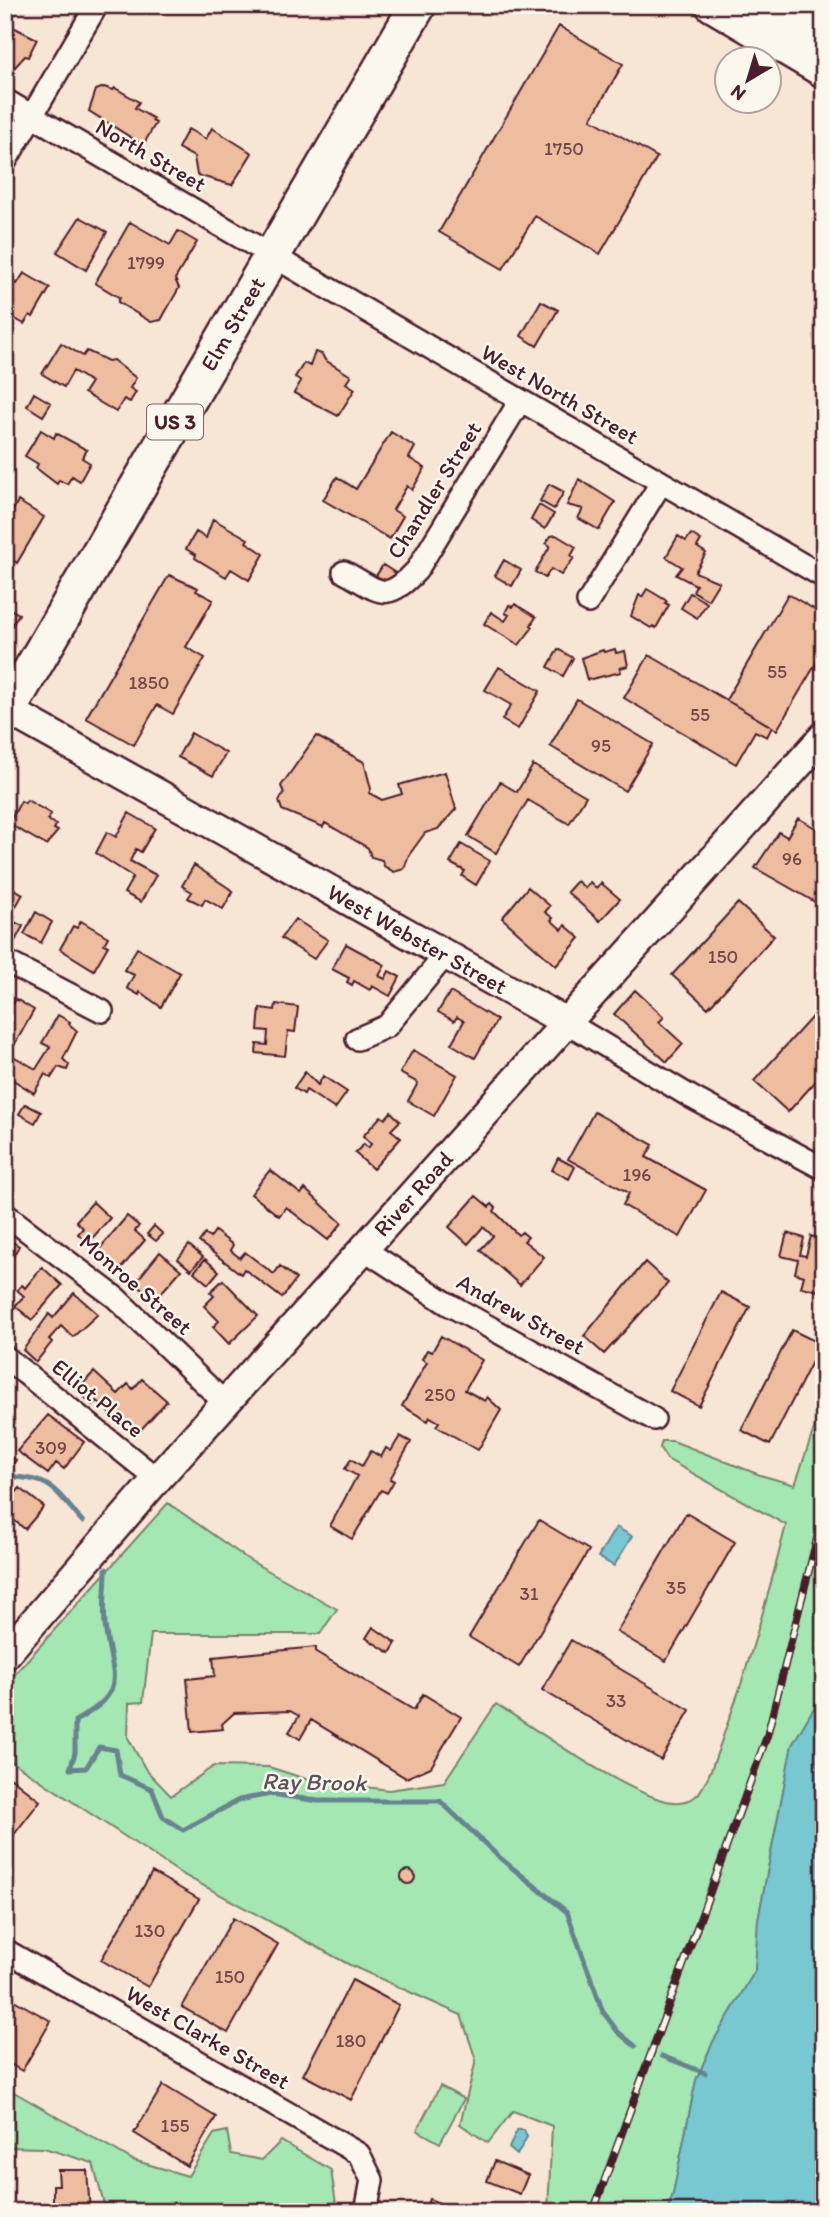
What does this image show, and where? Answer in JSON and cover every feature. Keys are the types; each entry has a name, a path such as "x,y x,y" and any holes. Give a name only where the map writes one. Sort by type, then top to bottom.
{"main road":[{"name":"Elm Street","path":"6,712 418,5"},
{"path":"712,5 824,71"},
{"path":"772,5 824,34"}],"street":[{"path":"5,162 97,5"},
{"name":"North Street","path":"5,100 271,256"},
{"name":"West North Street","path":"271,256 824,577"},
{"name":"Chandler Street","path":"344,572 385,593 394,592 405,583 417,570 520,401"},
{"path":"588,602 661,483"},
{"name":"West Webster Street","path":"6,712 447,953 691,1097 824,1169"},
{"name":"River Road","path":"5,1655 157,1479 824,736"},
{"path":"357,1039 387,1026 447,953"},
{"path":"5,961 102,1011"},
{"name":"Monroe Street","path":"5,1214 78,1266 116,1298 225,1403"},
{"name":"Andrew Street","path":"365,1250 448,1304 654,1419"},
{"name":"Elliot Place","path":"5,1357 157,1479"},
{"name":"West Clarke Street","path":"5,1950 359,2154 372,2180 366,2212"}],"green space":[{"path":"824,1399 824,1691 792,1745 758,1920 755,1971 713,2042 696,2080 667,2212 548,2212 552,2126 513,2111 488,2143 460,2124 476,2060 461,2015 350,1965 180,1873 5,1757 5,1685 168,1503 249,1560 337,1609 320,1634 151,1634 143,1702 129,1703 128,1738 146,1770 171,1796 214,1766 269,1767 309,1780 389,1790 444,1782 496,1704 584,1761 634,1789 673,1802 689,1800 701,1790 716,1758 752,1651 786,1525 667,1459 660,1448 662,1441 673,1441 760,1475 795,1485"},
{"path":"440,2086 464,2099 440,2143 417,2130"},
{"path":"5,2087 133,2160 188,2176 214,2134 227,2131 231,2154 262,2160 281,2141 331,2170 336,2204 333,2212 106,2212 93,2163 44,2148 5,2147"}],"water":[{"path":"616,1527 632,1536 614,1566 598,1557"},
{"path":"824,1691 824,2212 667,2212 696,2080 713,2042 755,1971 758,1920 792,1745"},
{"path":"517,2130 524,2130 527,2137 517,2155 509,2148"}],"building":[{"path":"5,16 10,18 7,24 37,39 28,57 25,56 15,67 5,61"},
{"path":"559,26 623,64 591,119 657,157 600,254 535,216 503,269 439,232"},
{"path":"104,87 113,90 115,88 139,102 135,108 154,119 152,121 156,123 143,145 89,111 96,90"},
{"path":"212,128 252,153 232,185 197,175 194,157 178,148 188,129 206,139"},
{"path":"80,217 107,232 86,270 57,252"},
{"path":"130,222 170,245 178,231 197,242 175,279 179,288 161,320 151,322 118,302 120,298 95,283"},
{"path":"24,273 50,288 33,317 30,315 24,324 5,313 5,275 17,284"},
{"path":"541,301 558,310 537,346 521,336"},
{"path":"61,343 83,356 87,351 108,361 113,360 136,378 130,388 136,392 130,402 124,399 116,412 84,393 91,382 73,371 64,387 42,374"},
{"path":"315,352 322,354 325,360 351,376 346,383 355,389 338,416 294,393 301,381 295,377 304,363 310,366"},
{"path":"34,393 51,403 43,416 27,406"},
{"path":"41,430 54,438 56,433 87,450 82,458 90,463 80,481 72,476 67,484 59,480 57,484 36,468 38,464 25,456"},
{"path":"391,432 415,447 409,458 425,468 412,490 407,486 393,510 403,516 390,539 323,500 337,477 356,489"},
{"path":"579,479 615,502 599,530 578,518 583,509 567,505"},
{"path":"549,484 564,492 554,509 540,501"},
{"path":"18,501 44,517 17,563 5,555 5,506 13,510"},
{"path":"539,505 554,514 545,529 531,520"},
{"path":"213,519 248,539 246,542 264,554 249,580 231,569 226,577 195,558 196,555 186,549 196,532 206,538"},
{"path":"691,534 701,540 697,547 706,553 695,572 719,582 708,600 693,591 696,585 676,575 682,567 666,557 678,536 686,541"},
{"path":"556,535 576,547 571,556 574,558 561,575 551,569 545,578 535,572 550,546 546,543 551,536"},
{"path":"504,560 521,570 512,586 495,576"},
{"path":"383,565 397,574 391,585 376,576"},
{"path":"169,575 198,588 196,591 213,600 186,647 205,658 173,714 157,705 134,745 86,718"},
{"path":"647,589 669,605 656,628 651,628 631,616 639,595 642,597"},
{"path":"690,593 707,603 697,618 681,608"},
{"path":"788,594 824,615 824,650 777,730 726,700"},
{"path":"515,604 536,617 531,625 533,627 519,645 484,624 491,612 505,621 509,615 505,613 509,605 513,607"},
{"path":"5,606 19,614 5,637"},
{"path":"558,649 573,658 563,676 548,667"},
{"path":"615,649 616,653 625,651 628,666 620,668 621,672 587,680 581,658 603,650"},
{"path":"649,655 772,727 767,737 755,731 736,764 624,698"},
{"path":"499,667 540,691 518,729 502,720 511,705 485,690"},
{"path":"577,699 653,744 625,791 550,746"},
{"path":"191,733 226,753 213,776 178,757"},
{"path":"316,736 364,762 371,789 369,793 382,800 402,794 399,785 445,772 456,809 438,829 425,833 409,855 404,869 394,872 384,866 382,860 371,857 368,848 325,823 323,827 282,810 279,801 284,793 281,786"},
{"path":"533,765 586,796 569,824 528,800 496,853 468,836 500,782 517,792"},
{"path":"27,800 51,814 48,820 56,825 54,829 58,831 46,845 11,825 10,821 21,801 25,803"},
{"path":"129,813 155,828 141,852 136,849 130,861 156,875 141,902 124,893 133,877 96,853 107,832 116,837"},
{"path":"798,818 824,833 824,907 755,868 779,832 787,837"},
{"path":"461,844 490,861 476,885 462,876 465,871 450,863"},
{"path":"194,865 233,891 223,909 205,899 202,905 188,898 192,892 182,886"},
{"path":"577,881 585,888 590,882 596,888 601,883 620,899 600,921 567,892"},
{"path":"5,884 23,894 11,915 15,917 12,921 23,926 14,943 5,938"},
{"path":"528,887 550,906 545,912 553,918 551,920 562,930 565,925 580,938 556,966 502,918"},
{"path":"738,903 774,936 708,1008 672,975"},
{"path":"36,912 52,922 41,943 24,934"},
{"path":"295,919 328,940 314,959 281,938"},
{"path":"81,921 108,937 104,944 108,946 94,970 60,949 73,926 77,928"},
{"path":"346,944 385,965 379,976 385,979 389,971 400,977 390,996 372,986 370,990 354,981 352,985 347,982 349,978 332,969"},
{"path":"137,948 180,973 161,1007 140,992 139,995 127,988 134,975 124,970"},
{"path":"635,990 664,1017 659,1022 683,1044 667,1062 614,1014"},
{"path":"450,992 497,1020 475,1058 451,1044 464,1021 457,1017 454,1021 438,1012"},
{"path":"16,999 34,1010 11,1051 5,1048 5,1017"},
{"path":"276,1004 298,1007 295,1032 288,1031 285,1056 256,1053 257,1044 267,1045 268,1031 258,1030 260,1008 275,1010"},
{"path":"820,1008 824,1011 824,1072 788,1112 754,1081"},
{"path":"58,1015 70,1022 77,1031 63,1059 69,1065 67,1070 58,1067 51,1078 45,1074 34,1093 5,1075 5,1069 13,1056 36,1069 50,1047 42,1043"},
{"path":"413,1050 457,1075 434,1116 408,1101 418,1083 400,1073"},
{"path":"305,1072 318,1085 323,1076 347,1092 335,1109 306,1090 304,1094 294,1088"},
{"path":"25,1104 41,1112 35,1123 19,1114"},
{"path":"5,1111 12,1121 5,1135"},
{"path":"391,1112 400,1121 391,1130 401,1138 373,1169 355,1153 364,1144 368,1148 371,1144 363,1136 381,1116 385,1119"},
{"path":"594,1112 653,1145 646,1157 706,1190 680,1237 623,1205 629,1193 568,1159"},
{"path":"558,1158 575,1167 569,1179 552,1170"},
{"path":"270,1170 301,1194 305,1189 342,1223 328,1240 286,1207 279,1216 251,1194"},
{"path":"476,1196 489,1207 492,1204 496,1208 494,1211 518,1235 522,1232 528,1237 524,1241 544,1257 520,1285 480,1250 493,1236 483,1227 468,1244 449,1227"},
{"path":"93,1202 110,1218 88,1243 78,1234 83,1228 76,1221"},
{"path":"127,1216 139,1226 135,1231 145,1240 118,1272 96,1253"},
{"path":"154,1226 163,1234 156,1241 147,1234"},
{"path":"215,1231 233,1245 230,1250 240,1258 245,1252 274,1274 280,1266 296,1279 282,1298 244,1269 241,1274 199,1242 205,1234 210,1238"},
{"path":"787,1233 804,1238 800,1255 806,1256 811,1236 824,1240 824,1292 801,1287 804,1276 795,1273 798,1260 781,1256"},
{"path":"5,1238 19,1246 5,1271"},
{"path":"189,1245 203,1257 191,1270 178,1259"},
{"path":"160,1252 181,1270 155,1300 135,1283"},
{"path":"205,1259 219,1271 208,1284 194,1272"},
{"path":"645,1262 668,1283 604,1354 584,1336"},
{"path":"42,1267 62,1285 32,1320 15,1306 24,1296 17,1290 22,1285 25,1288"},
{"path":"223,1280 258,1316 229,1344 213,1327 219,1321 204,1306 214,1296 210,1292"},
{"path":"721,1292 750,1307 699,1406 670,1391"},
{"path":"74,1293 98,1314 73,1337 61,1326 49,1339 52,1342 36,1362 23,1350 49,1314 53,1318"},
{"path":"792,1330 821,1344 770,1445 741,1430"},
{"path":"441,1336 482,1360 465,1390 485,1401 487,1397 501,1410 478,1450 436,1426 439,1422 430,1417 428,1421 402,1406 427,1362 422,1359 427,1350 432,1352"},
{"path":"94,1372 118,1394 128,1384 133,1389 142,1379 167,1401 135,1436 97,1401 93,1405 77,1390"},
{"path":"48,1415 84,1442 64,1469 56,1463 48,1474 17,1451"},
{"path":"400,1436 411,1442 390,1479 394,1481 387,1493 381,1490 352,1539 330,1526 357,1476 345,1469 351,1459 362,1466 371,1451 381,1457 386,1448 391,1451"},
{"path":"5,1452 16,1460 6,1473 5,1473"},
{"path":"20,1488 44,1507 25,1529 5,1513 5,1492 7,1490 14,1495"},
{"path":"686,1513 735,1542 666,1661 617,1632"},
{"path":"539,1520 589,1550 519,1667 469,1637"},
{"path":"373,1627 396,1643 390,1653 366,1638"},
{"path":"571,1640 690,1710 661,1760 542,1690"},
{"path":"316,1647 316,1652 414,1710 423,1694 461,1717 431,1767 406,1778 311,1720 300,1739 289,1732 299,1716 290,1711 234,1713 222,1724 223,1729 192,1732 187,1679 215,1676 213,1657"},
{"path":"5,1773 40,1801 5,1846"},
{"path":"408,1870 413,1872 413,1882 408,1884 403,1882 401,1877 403,1872"},
{"path":"152,1872 199,1899 148,1987 101,1960"},
{"path":"233,1918 278,1944 228,2033 182,2007"},
{"path":"352,1980 399,2005 351,2100 303,2075"},
{"path":"5,1995 51,2021 22,2071 5,2061"},
{"path":"163,2085 216,2117 187,2166 134,2133"},
{"path":"495,2161 528,2175 520,2194 487,2181"},
{"path":"58,2170 87,2170 90,2212 53,2212 53,2185 59,2185"},
{"path":"429,2199 463,2212 424,2212"}],"waterway":[{"name":"Ray Brook","path":"5,1476 34,1480 51,1487 83,1522"},
{"name":"Ray Brook","path":"106,1569 104,1618 113,1681 111,1691 104,1700 75,1721 75,1753 70,1769 86,1768 99,1747 116,1750 120,1775 152,1789 163,1817 183,1830 239,1800 271,1794 318,1801 440,1801 500,1858 567,1912 603,2012 618,2032 635,2046"},
{"name":"Ray Brook","path":"662,2056 705,2073"}],"railway":[{"path":"593,2212 767,1736 824,1511"}]}
